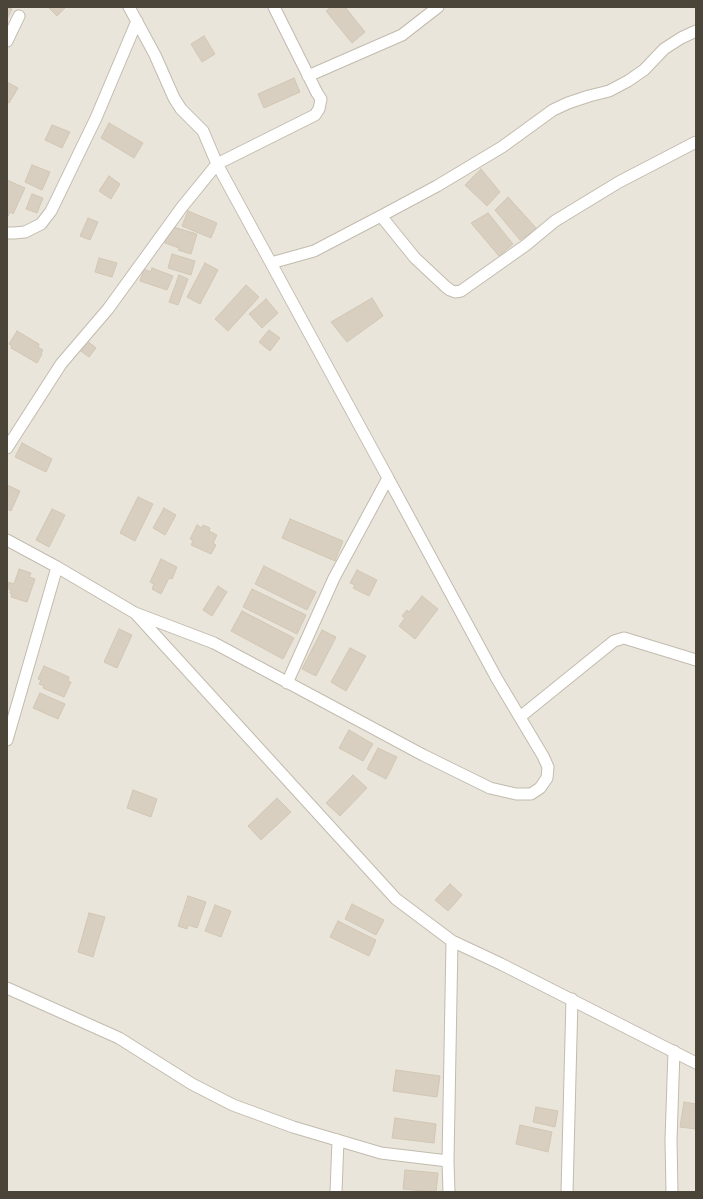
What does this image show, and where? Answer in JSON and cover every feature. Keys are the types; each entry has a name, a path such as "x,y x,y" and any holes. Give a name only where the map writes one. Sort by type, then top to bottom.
{"street":[{"path":"7,540 57,567 135,613 214,644 423,755 490,788 516,794 531,794 540,788 547,778 548,767 543,756 490,665 217,164 203,130 181,109 174,98 155,55 129,7"},
{"path":"7,448 61,364 108,309 182,207 217,164 315,115 319,109 322,99 308,76 274,7"},
{"path":"308,76 402,35 438,7"},
{"path":"7,41 18,16"},
{"path":"7,233 25,232 40,224 51,211 96,118 137,21"},
{"path":"271,263 314,251 437,186 502,147 553,110 568,103 609,91 628,81 644,70 664,49 681,38 696,31"},
{"path":"381,216 415,258 450,290 455,292 461,291 526,245 556,221 619,182 696,142"},
{"path":"287,683 334,578 388,478"},
{"path":"7,740 57,567"},
{"path":"135,613 396,900 452,941 572,999 696,1063"},
{"path":"520,717 614,641 624,638 630,639 696,660"},
{"path":"448,1192 452,941"},
{"path":"7,988 119,1038 192,1084 233,1105 293,1127 381,1153 448,1161"},
{"path":"567,1192 572,999"},
{"path":"672,1192 671,1140 674,1051"},
{"path":"336,1192 338,1140"}],"shaded area":[{"path":"7,7 696,7 696,1192 7,1192"}],"building":[{"path":"7,7 12,9 7,19"},
{"path":"48,7 66,7 57,16"},
{"path":"331,7 345,7 365,32 352,43 326,11"},
{"path":"204,36 215,54 202,62 191,44"},
{"path":"294,78 300,92 264,108 258,94"},
{"path":"7,82 18,88 9,103 7,102"},
{"path":"109,123 143,143 134,158 101,138"},
{"path":"52,125 70,132 62,148 45,140"},
{"path":"32,165 50,172 42,190 25,182"},
{"path":"481,169 500,192 487,206 465,185"},
{"path":"109,176 120,184 111,199 99,191"},
{"path":"7,180 25,188 13,214 10,212 8,216 7,215"},
{"path":"32,194 43,198 37,213 26,209"},
{"path":"508,197 537,229 520,240 495,210"},
{"path":"188,211 217,223 211,238 182,226"},
{"path":"488,213 513,244 499,256 471,223"},
{"path":"88,218 98,222 90,240 80,236"},
{"path":"170,226 197,234 191,254 178,250 179,248 165,243"},
{"path":"172,254 195,261 191,275 168,268"},
{"path":"99,258 117,263 112,277 95,272"},
{"path":"205,263 218,270 200,304 187,297"},
{"path":"152,268 173,276 167,290 140,281 144,269 151,272"},
{"path":"179,275 188,279 178,305 169,302"},
{"path":"246,285 259,297 228,331 215,319"},
{"path":"372,298 383,316 347,342 331,322"},
{"path":"266,299 278,313 262,328 249,314"},
{"path":"269,330 280,338 270,351 259,342"},
{"path":"17,331 39,344 38,347 43,350 37,363 11,348 12,346 9,344"},
{"path":"86,340 96,348 89,357 78,349"},
{"path":"22,443 52,459 46,472 15,457"},
{"path":"7,485 20,491 11,511 7,509"},
{"path":"138,497 153,504 135,541 120,533"},
{"path":"164,508 176,515 165,535 153,528"},
{"path":"52,509 65,515 49,547 36,540"},
{"path":"290,519 343,541 335,561 282,538"},
{"path":"197,525 202,528 203,525 210,528 209,531 217,535 213,543 216,545 211,554 191,545 193,541 190,539"},
{"path":"161,559 177,567 172,579 169,578 161,594 152,589 154,584 150,582"},
{"path":"264,566 316,592 307,610 255,584"},
{"path":"19,569 31,573 29,577 35,579 27,602 11,597 11,590 7,588 9,582 14,584"},
{"path":"357,570 377,580 369,596 353,588 355,585 350,583"},
{"path":"218,586 227,592 212,616 203,610"},
{"path":"252,589 306,615 297,634 243,607"},
{"path":"422,596 438,609 415,639 399,626 405,618 402,616 407,610 409,612"},
{"path":"242,611 294,638 283,659 231,631"},
{"path":"119,629 132,635 117,668 104,662"},
{"path":"322,630 336,637 316,676 302,669"},
{"path":"350,648 366,656 346,691 331,682"},
{"path":"44,666 69,677 68,681 71,682 64,697 43,688 44,686 39,684 41,680 38,679"},
{"path":"40,693 65,704 58,719 33,708"},
{"path":"349,730 373,744 363,761 339,748"},
{"path":"378,748 397,757 386,779 367,769"},
{"path":"353,775 367,788 340,816 326,803"},
{"path":"133,790 157,799 151,817 127,808"},
{"path":"277,798 291,812 261,840 248,826"},
{"path":"450,884 462,895 448,911 435,900"},
{"path":"188,896 206,902 197,928 188,925 187,929 178,926"},
{"path":"352,904 384,920 376,935 345,919"},
{"path":"215,905 231,911 221,937 205,931"},
{"path":"89,913 105,917 93,957 78,952"},
{"path":"338,921 376,940 369,956 330,937"},
{"path":"396,1070 440,1076 437,1097 393,1091"},
{"path":"684,1102 696,1104 696,1129 680,1127"},
{"path":"536,1107 558,1111 555,1127 533,1122"},
{"path":"395,1118 436,1124 434,1143 392,1138"},
{"path":"520,1125 552,1132 548,1152 516,1144"},
{"path":"405,1170 438,1173 436,1192 403,1189"}]}
